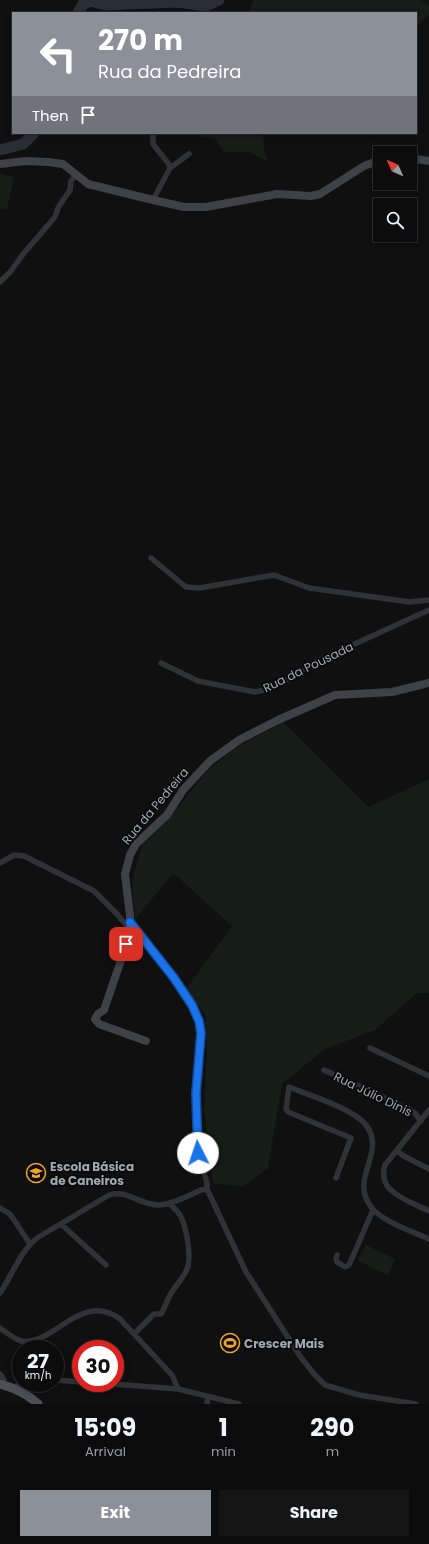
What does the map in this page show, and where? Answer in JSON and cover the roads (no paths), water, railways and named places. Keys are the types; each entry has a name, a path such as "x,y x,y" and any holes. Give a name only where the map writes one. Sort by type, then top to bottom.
{"main road":[{"path":"1,1385 12,1387"},
{"path":"23,1392 38,1404"}],"street":[{"path":"153,134 153,144 168,163 170,168"},
{"path":"153,200 170,168 188,154"},
{"path":"417,159 429,161"},
{"path":"0,164 26,161 63,164 88,184 184,207 206,208 277,194 312,196 320,194 364,166 373,163"},
{"path":"0,282 56,217 58,208 70,190 71,181 76,175"},
{"path":"151,558 186,587 200,588 274,575 309,588 410,602 429,600"},
{"name":"Rua da Pousada","path":"161,662 198,681 255,692 264,690 289,679 313,663 429,610"},
{"name":"Rua da Pedreira","path":"146,1041 99,1024 95,1019 98,1014 104,1010 131,931 125,874 130,855 136,844 167,815 183,790 210,761 239,740 278,720 335,695 392,692 429,683"},
{"path":"0,863 14,855 24,856 94,891 118,914 131,931"},
{"path":"130,922 192,1005 199,1021 201,1033 196,1093 196,1142 198,1153 207,1183 207,1189 246,1272 300,1356 314,1374 326,1385 359,1395 416,1404"},
{"path":"370,1048 429,1076"},
{"name":"Rua Júlio Dinis","path":"324,1070 410,1109 415,1112 421,1121"},
{"path":"336,1178 351,1138 288,1112 286,1109 289,1087 359,1117 366,1125 372,1136 372,1154 364,1176 363,1184 367,1200 374,1210 385,1218 429,1239"},
{"path":"429,1110 385,1165 383,1172 387,1187 392,1192 429,1211"},
{"path":"397,1151 429,1169"},
{"path":"0,1293 22,1254 30,1244 37,1238 109,1195 117,1193 125,1194 151,1204 160,1205 207,1189"},
{"path":"134,1334 154,1314 161,1314 169,1297 188,1266 186,1234 178,1213 169,1203"},
{"path":"0,1208 10,1214 30,1244"},
{"path":"337,1255 337,1262 345,1267 349,1265 374,1210"},
{"path":"61,1224 106,1265"},
{"path":"0,1328 20,1341 35,1341 78,1316 103,1311 113,1314 172,1375 178,1389"},
{"path":"0,1374 4,1380 1,1385"},
{"path":"124,1385 178,1389 208,1398 239,1404"},
{"path":"207,1404 208,1398"}],"waterway":[{"path":"79,12 83,4 91,1 105,5 178,2 206,6 219,0"},
{"path":"0,150 23,144 33,134"}],"place":[{"name":"Escola Básica de Caneiros","path":"36,1173"},
{"name":"Crescer Mais","path":"230,1343"}]}
